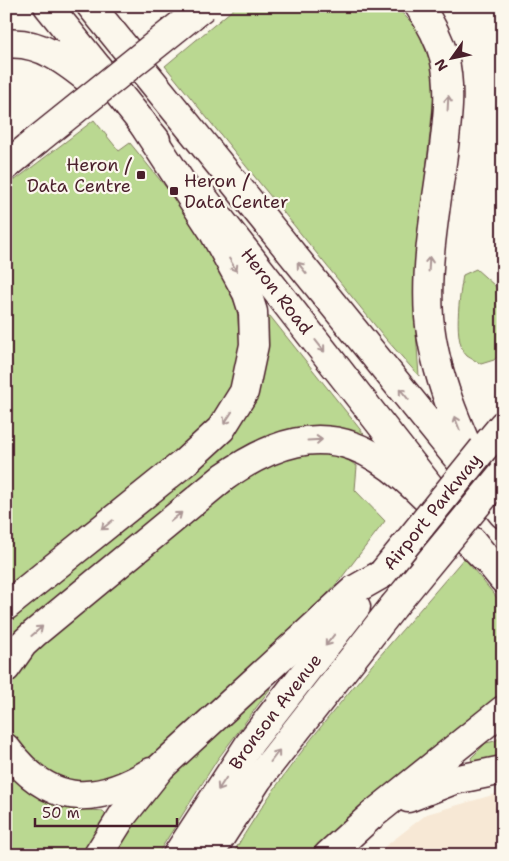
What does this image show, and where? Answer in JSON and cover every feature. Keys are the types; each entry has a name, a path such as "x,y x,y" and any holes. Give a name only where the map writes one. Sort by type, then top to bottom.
{"main road":[{"name":"Heron Road","path":"48,6 252,258 494,569"},
{"name":"Heron Road","path":"91,6 497,506"},
{"path":"6,166 204,6"},
{"path":"419,6 430,21 444,56 449,97 429,259 430,317 433,344 444,389 497,506"},
{"path":"6,44 27,45 56,55 141,121 213,231 247,293 253,312 254,345 244,392 221,429 185,462 6,606"},
{"name":"Airport Parkway","path":"382,574 503,425"},
{"path":"6,668 23,644 35,633 224,477 256,456 285,444 332,440 360,447 376,456 404,478 494,569"},
{"name":"Airport Parkway","path":"393,607 503,473"},
{"path":"98,855 132,803 161,767 287,654 354,590 382,574"},
{"name":"Bronson Avenue","path":"177,855 250,742 382,574"},
{"name":"Bronson Avenue","path":"209,855 258,779 393,607"},
{"path":"328,855 371,816 503,710"},
{"path":"6,748 22,768 41,784 56,790 85,796 115,791 130,785 161,767"},
{"path":"371,816 431,788 474,775 503,770"}],"shaded area":[{"path":"503,792 503,855 374,855 427,814"}],"green space":[{"path":"237,6 395,6 416,27 432,65 434,96 416,263 416,332 419,376 386,339 165,66"},
{"path":"94,120 119,151 130,143 204,234 237,308 240,346 231,396 194,442 6,596 6,187"},
{"path":"476,269 503,293 503,351 494,360 481,364 467,356 462,349 458,329 463,275"},
{"path":"270,316 367,438 290,433 6,650 6,617 205,457 266,318"},
{"path":"324,450 343,457 357,466 355,490 385,521 339,581 305,618 156,756 90,787 49,776 15,740 10,727 8,713 13,678 28,655 253,470 288,453"},
{"path":"464,558 503,605 503,696 365,809 315,855 232,855 257,815 312,738"},
{"path":"265,684 270,689 217,760 157,855 109,855 160,785"},
{"path":"503,735 503,762 473,764 471,758 486,743 495,741"},
{"path":"6,765 39,796 68,808 103,811 106,816 87,855 6,855"}],"place":[{"name":"Heron / Data Centre","path":"141,175"},
{"name":"Heron / Data Center","path":"174,191"}]}
